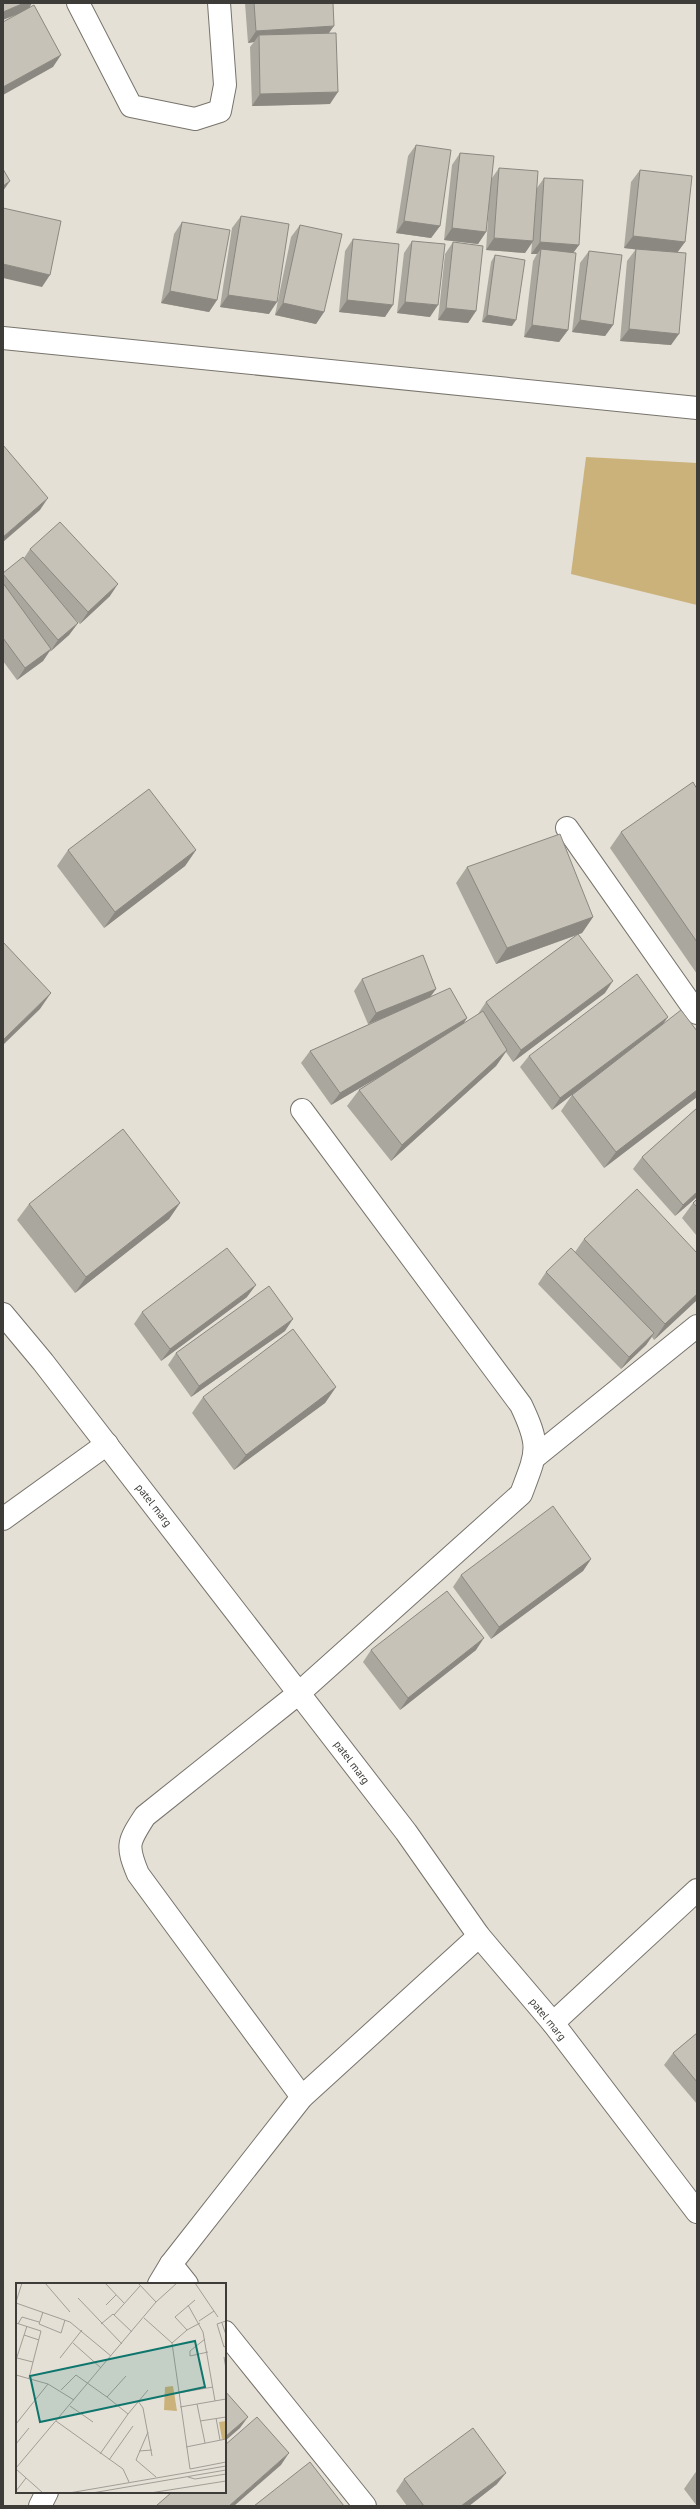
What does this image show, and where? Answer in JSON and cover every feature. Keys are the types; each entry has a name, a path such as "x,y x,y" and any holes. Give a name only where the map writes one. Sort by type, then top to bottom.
{"street":[{"path":"78,3 131,106 195,119 220,111 225,85 219,3"},
{"path":"3,338 697,408 697,401"},
{"path":"567,828 697,1013"},
{"path":"302,1110 521,1405 534,1431 535,1457 521,1494 299,1693 145,1816 131,1837 130,1854 138,1874 302,2097"},
{"name":"patel marg","path":"3,1314 107,1444 406,1832 479,1936 553,2023 697,2212"},
{"path":"535,1457 697,1326"},
{"path":"3,1520 107,1444"},
{"path":"553,2023 697,1890"},
{"path":"160,2283 170,2264 302,2097 479,1936"},
{"path":"170,2264 186,2283"},
{"path":"226,2333 365,2506"},
{"path":"40,2506 46,2493"}],"shaded area":[{"path":"586,457 697,463 697,605 571,574"}],"building":[{"path":"3,3 24,3 3,12"},
{"path":"254,3 333,3 334,26 256,31"},
{"path":"34,5 61,55 3,87 3,22"},
{"path":"336,33 338,92 260,94 259,35"},
{"path":"416,145 451,150 440,226 404,221"},
{"path":"460,153 494,156 486,232 452,228"},
{"path":"499,168 538,171 533,241 494,238"},
{"path":"3,169 10,181 3,186"},
{"path":"640,170 692,176 685,242 633,236"},
{"path":"544,178 583,180 579,245 540,242"},
{"path":"3,208 61,221 50,275 3,264"},
{"path":"241,216 289,224 277,302 228,295"},
{"path":"182,222 230,230 217,300 170,291"},
{"path":"300,225 342,234 324,312 283,303"},
{"path":"353,239 399,244 393,305 347,300"},
{"path":"412,241 445,244 438,305 405,302"},
{"path":"453,242 483,246 476,311 446,308"},
{"path":"541,249 576,253 568,330 532,325"},
{"path":"636,249 686,253 679,334 629,329"},
{"path":"589,251 622,255 613,325 580,320"},
{"path":"495,255 525,260 516,320 487,315"},
{"path":"3,445 48,498 3,537"},
{"path":"60,522 118,584 88,612 30,549"},
{"path":"23,557 78,623 58,640 3,574"},
{"path":"3,583 51,649 25,668 3,638"},
{"path":"693,782 697,789 697,942 621,832"},
{"path":"149,789 196,850 115,912 68,850"},
{"path":"560,834 593,917 507,948 467,867"},
{"path":"578,934 613,981 521,1050 486,1002"},
{"path":"3,942 51,993 3,1040"},
{"path":"423,955 436,989 376,1013 362,979"},
{"path":"637,974 668,1017 560,1098 529,1056"},
{"path":"450,988 467,1018 340,1093 310,1051"},
{"path":"681,1010 697,1031 697,1090 616,1152 572,1095"},
{"path":"483,1011 507,1050 402,1145 359,1090"},
{"path":"697,1108 697,1192 683,1205 642,1157"},
{"path":"123,1129 180,1203 86,1277 29,1204"},
{"path":"637,1189 697,1253 697,1294 665,1324 584,1239"},
{"path":"697,1199 697,1207 693,1203"},
{"path":"227,1248 256,1285 170,1349 142,1312"},
{"path":"571,1248 654,1333 629,1357 546,1272"},
{"path":"269,1286 293,1319 199,1386 176,1353"},
{"path":"293,1329 336,1387 246,1455 203,1397"},
{"path":"553,1506 591,1559 499,1627 461,1575"},
{"path":"447,1591 484,1638 408,1698 371,1650"},
{"path":"697,2033 697,2082 673,2053"},
{"path":"226,2392 248,2417 226,2436"},
{"path":"257,2417 289,2453 229,2506 156,2506 171,2493 226,2493 226,2444"},
{"path":"473,2428 506,2473 461,2506 424,2506 404,2479"},
{"path":"310,2462 344,2506 254,2506"}]}
